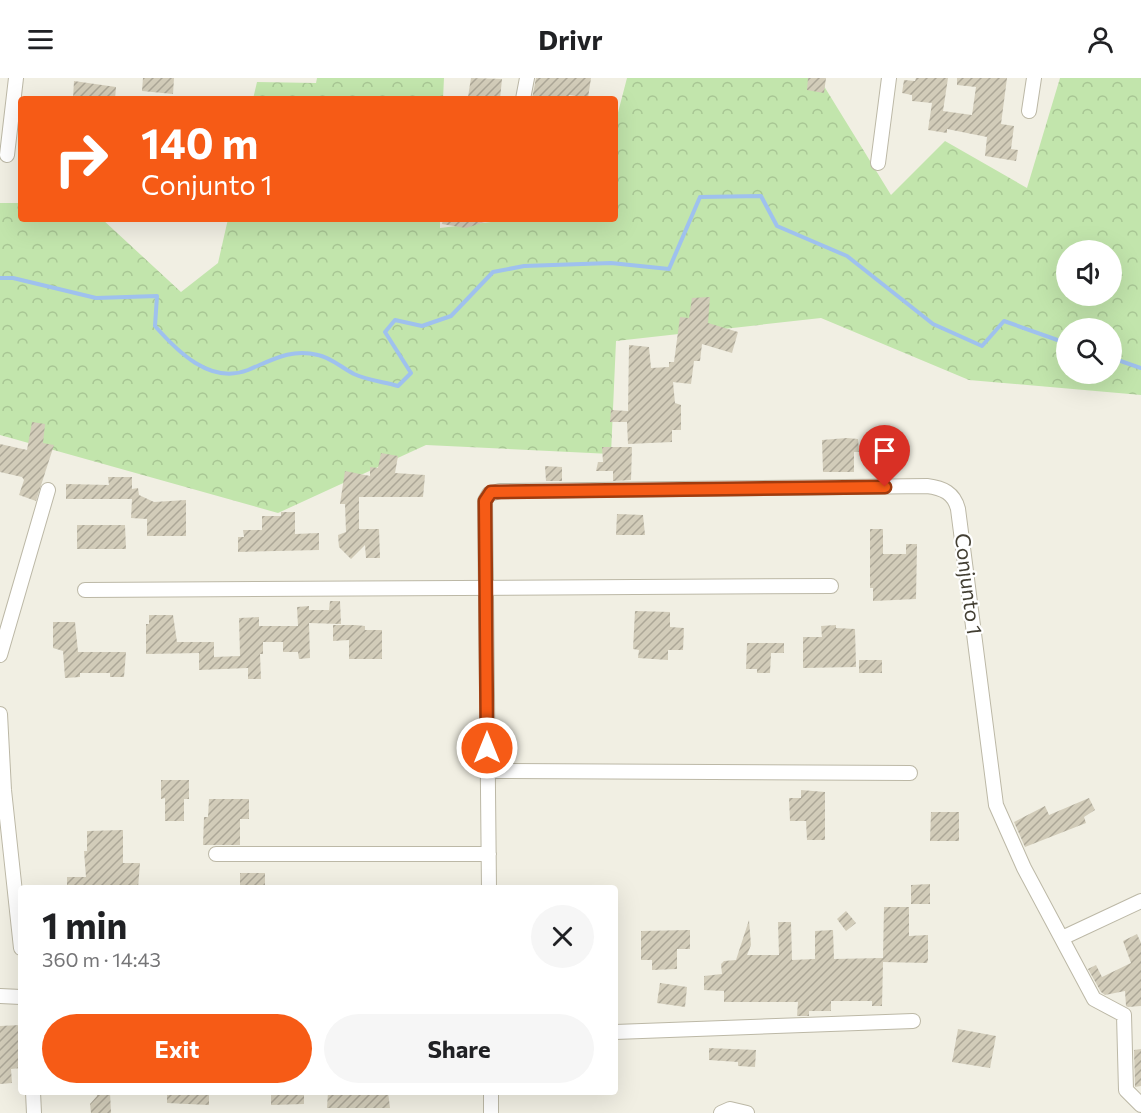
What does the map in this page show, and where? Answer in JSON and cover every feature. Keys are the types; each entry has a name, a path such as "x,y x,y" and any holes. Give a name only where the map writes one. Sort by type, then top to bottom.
{"street":[{"path":"7,155 16,78"},
{"path":"524,96 526,78"},
{"path":"878,163 889,78"},
{"path":"1029,111 1034,78"},
{"name":"Conjunto 1","path":"488,588 486,506 489,494 500,491 927,486 948,492 956,500 958,509 996,805 1007,834 1094,999 1124,1015 1126,1090 1141,1105"},
{"path":"0,655 48,490"},
{"path":"85,590 831,586"},
{"path":"488,588 489,885"},
{"path":"0,714 2,790 18,923"},
{"path":"487,771 910,774"},
{"path":"216,854 489,854"},
{"path":"1062,938 1141,902"},
{"path":"0,996 18,997"},
{"path":"618,1032 913,1021"},
{"path":"33,1095 34,1113"},
{"path":"490,1095 491,1113"},
{"path":"721,1113 730,1109 747,1113"}],"green space":[{"path":"317,78 444,78 443,96 254,96 257,82 316,83"},
{"path":"627,78 819,78 891,195 945,141 1027,188 1060,78 1141,78 1141,395 969,380 821,318 616,341 611,454 426,445 278,513 0,435 0,203 18,203 18,222 105,222 181,292 218,263 227,222 440,222 440,228 491,222 618,222 618,112"}],"building":[{"path":"143,78 174,78 173,94 142,91"},
{"path":"471,78 502,79 500,96 468,96"},
{"path":"536,78 591,78 588,96 533,96"},
{"path":"808,78 826,78 824,93 807,90"},
{"path":"916,78 948,78 943,111 972,115 976,87 957,85 957,78 1007,78 1001,124 1014,126 1011,149 1018,150 1016,161 985,156 987,137 947,129 947,133 928,130 932,103 912,101 912,95 902,93 904,80 915,81"},
{"path":"74,81 116,87 115,96 73,96"},
{"path":"442,222 485,222 466,228 442,224"},
{"path":"710,297 708,323 738,332 732,353 702,344 700,361 694,361 691,384 673,382 675,403 681,405 681,430 672,430 672,442 628,444 627,422 610,422 611,410 628,411 629,345 649,347 651,368 669,367 669,362 674,362 680,317 689,318 692,298"},
{"path":"32,422 45,424 43,443 54,445 36,501 19,495 24,480 22,477 0,472 0,444 27,450"},
{"path":"858,439 859,452 854,452 854,472 823,472 822,440"},
{"path":"602,447 632,447 631,480 613,481 613,471 596,471 598,462 603,462"},
{"path":"381,453 398,456 395,473 425,475 423,497 359,497 359,529 379,529 380,558 366,558 365,545 351,559 339,547 338,535 346,532 345,504 340,504 345,471 370,476 370,467 378,468"},
{"path":"545,466 562,467 562,481 546,481"},
{"path":"108,477 132,477 132,489 138,488 139,495 154,502 186,500 186,536 147,536 147,519 131,518 132,499 66,499 66,484 109,485"},
{"path":"281,512 295,512 295,534 319,533 319,550 238,552 238,537 244,537 243,530 262,530 262,516 281,516"},
{"path":"617,514 643,515 645,535 616,535"},
{"path":"77,525 125,525 126,549 77,549"},
{"path":"870,529 883,529 883,554 906,554 906,544 917,544 916,599 873,601 873,588 870,588"},
{"path":"330,601 340,601 341,624 309,623 310,658 299,659 298,652 283,652 283,642 263,642 263,654 260,654 261,679 248,679 248,668 199,670 199,653 146,654 146,624 149,624 149,615 173,615 177,642 214,642 214,657 240,656 239,618 259,617 259,626 298,626 297,607 309,606 309,610 329,610"},
{"path":"635,611 670,612 670,627 684,628 683,650 668,650 668,660 638,658 639,650 633,649"},
{"path":"53,622 75,622 78,652 126,652 124,677 110,677 110,673 80,673 80,677 65,678 63,651 53,648"},
{"path":"333,625 365,626 365,630 382,630 382,659 349,659 349,640 333,641"},
{"path":"836,625 836,628 855,629 856,667 803,668 803,637 822,637 821,626"},
{"path":"747,643 784,643 784,653 771,653 770,673 757,673 757,669 746,669"},
{"path":"859,660 882,660 882,673 859,673"},
{"path":"161,780 189,780 189,799 184,799 184,821 165,821 165,798 161,799"},
{"path":"801,790 825,792 825,840 807,840 806,821 790,821 789,798 801,798"},
{"path":"1089,798 1095,810 1084,817 1086,823 1025,847 1014,822 1045,806 1049,815"},
{"path":"209,799 249,799 249,819 240,819 240,845 203,845 204,817 208,817"},
{"path":"931,812 959,812 959,841 930,841"},
{"path":"123,830 123,863 140,863 138,885 67,885 67,877 86,877 84,851 87,851 87,831"},
{"path":"240,873 265,873 265,885 240,885"},
{"path":"930,884 930,904 911,904 911,885"},
{"path":"884,907 909,907 909,936 928,935 928,960 927,963 883,962 882,1006 872,1006 872,1001 831,1001 831,1011 809,1011 809,1016 797,1016 798,1002 724,1002 724,991 704,990 704,976 722,974 721,964 724,961 736,960 749,920 751,945 747,955 779,955 778,922 791,922 792,960 815,959 815,931 833,930 834,959 883,958"},
{"path":"846,911 856,923 846,931 837,919"},
{"path":"690,930 690,949 677,949 677,969 652,970 652,960 641,960 641,931"},
{"path":"1137,934 1141,943 1141,1006 1128,1007 1125,991 1105,995 1088,969 1096,965 1102,977 1131,963 1123,941"},
{"path":"660,983 687,987 685,1007 657,1003"},
{"path":"18,1025 18,1068 11,1069 12,1083 0,1084 0,1026"},
{"path":"958,1029 996,1036 990,1068 952,1062"},
{"path":"709,1048 756,1050 755,1067 738,1066 738,1062 709,1060"},
{"path":"1141,1049 1141,1086 1135,1087 1134,1050"},
{"path":"110,1095 111,1113 91,1113 90,1104 97,1096"},
{"path":"167,1095 209,1095 209,1105 167,1103"},
{"path":"271,1095 304,1095 304,1104 271,1105"},
{"path":"328,1095 388,1095 390,1108 327,1108"}],"waterway":[{"path":"0,278 13,278 96,298 157,296 155,326 173,346 195,363 221,373 248,370 282,356 308,353 327,358 359,376 398,386 411,373 385,332 395,320 422,326 451,316 493,272 524,266 611,263 669,269 700,197 761,196 777,226 847,256 933,324 982,346 1004,321 1056,339"},
{"path":"1122,361 1141,368"}],"route":[{"path":"487,748 488,588 485,501 491,492 885,487"}]}
